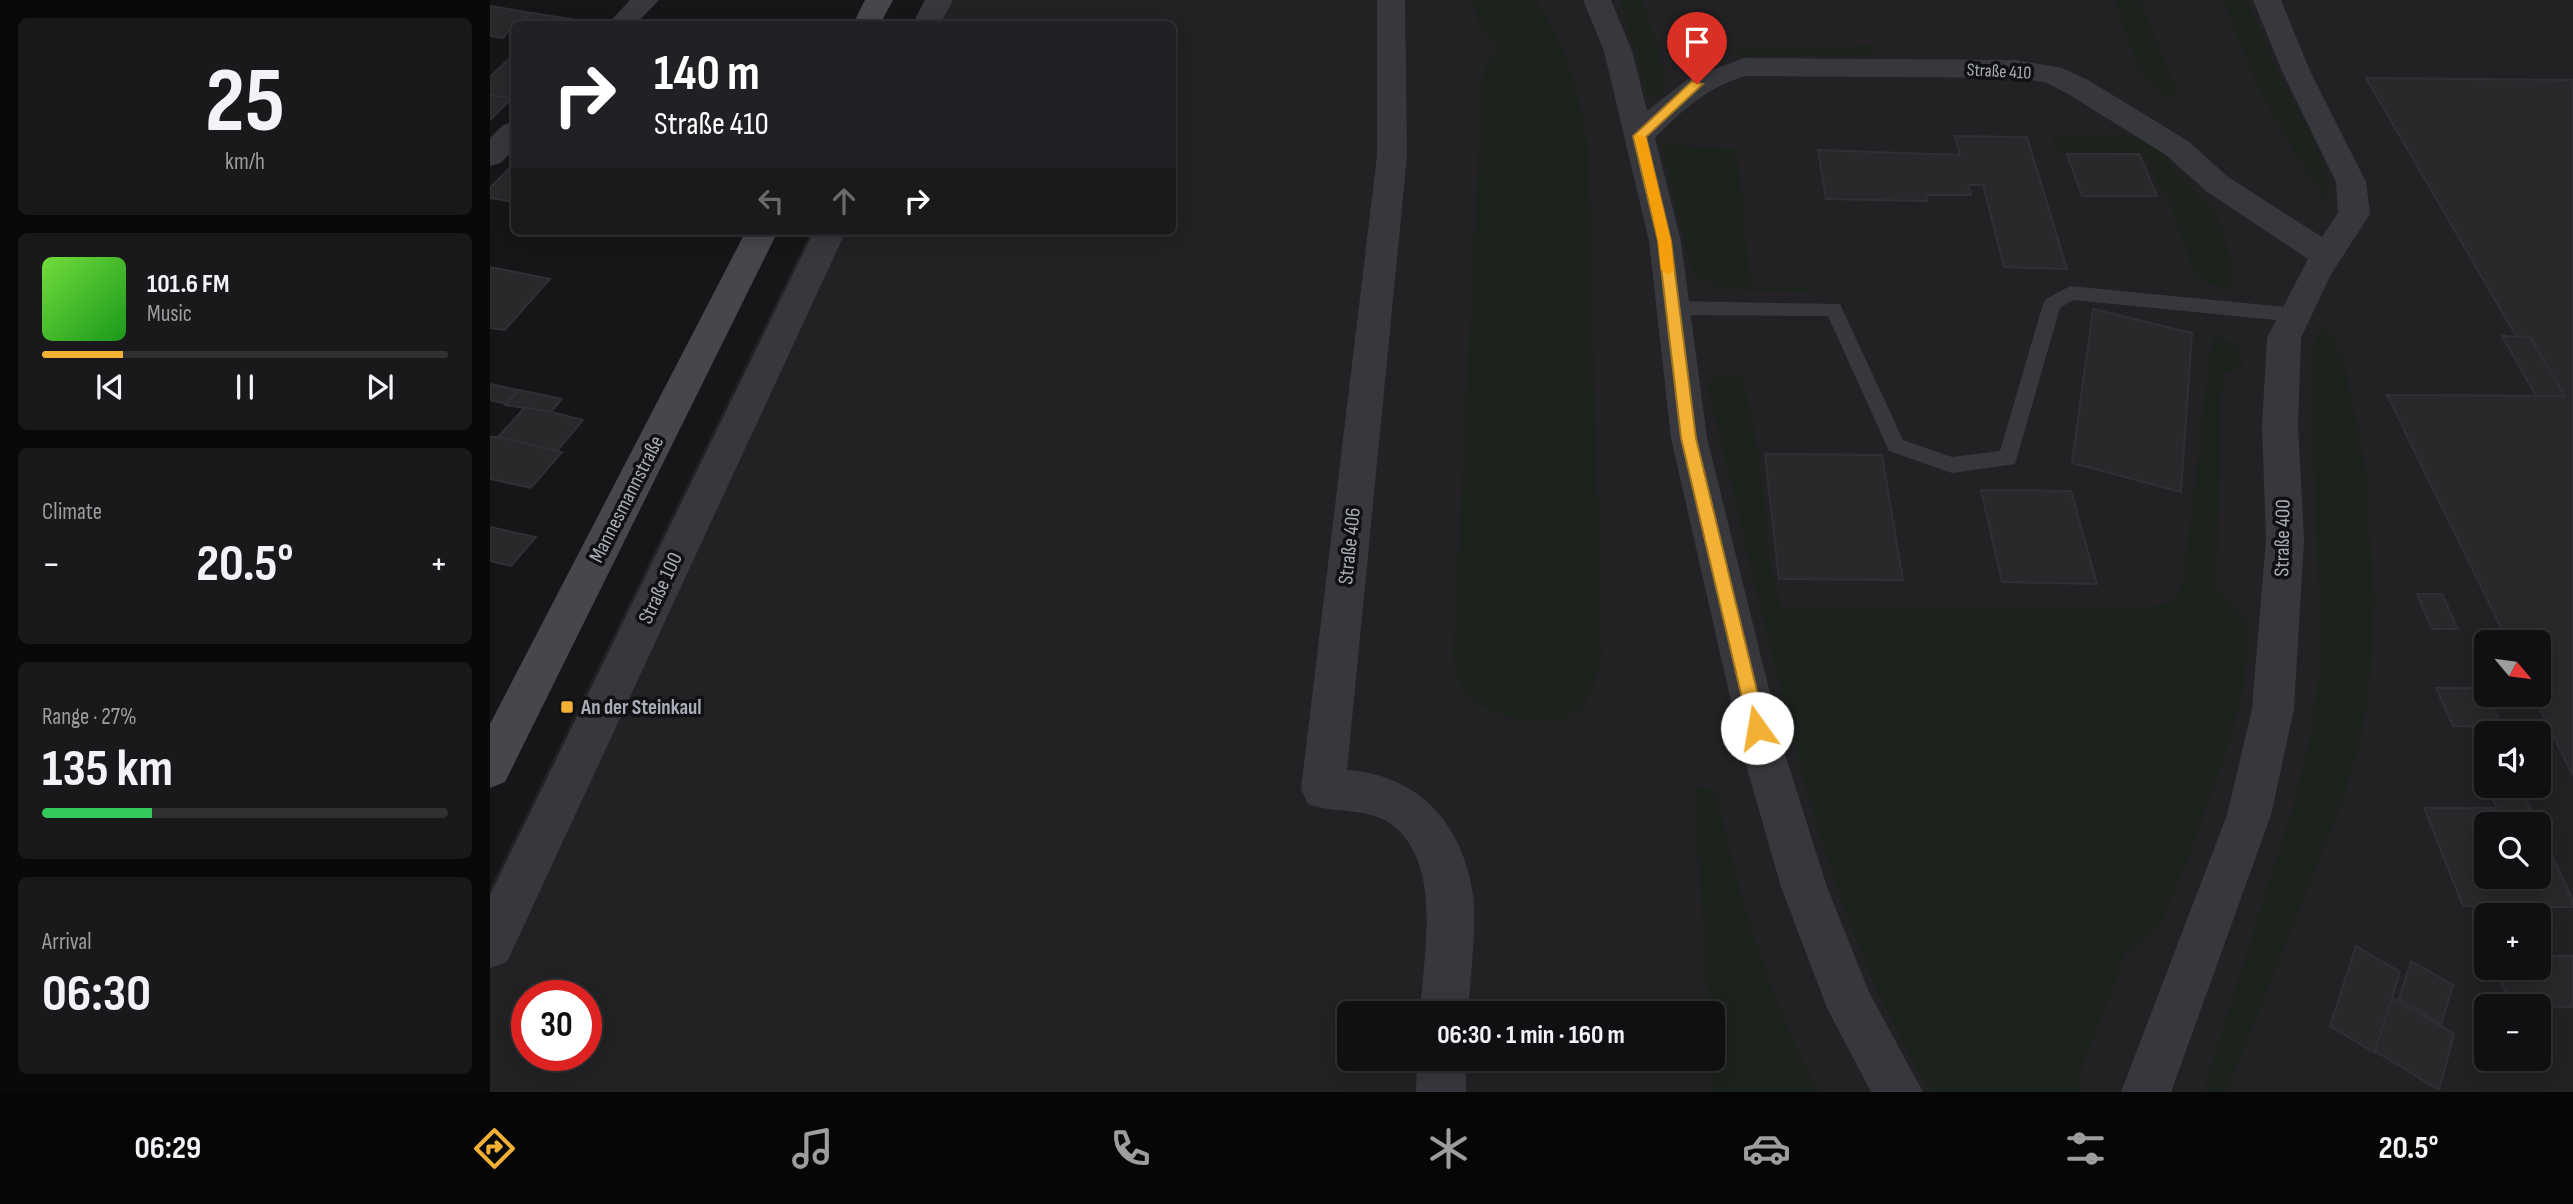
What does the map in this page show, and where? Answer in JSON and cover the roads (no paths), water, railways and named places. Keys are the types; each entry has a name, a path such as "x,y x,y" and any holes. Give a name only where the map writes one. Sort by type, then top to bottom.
{"main road":[{"path":"868,21 879,0"},
{"name":"Mannesmannstraße","path":"490,768 760,235"}],"street":[{"path":"624,21 645,0"},
{"path":"929,21 939,0"},
{"name":"Straße 406","path":"1391,0 1392,156 1323,789 1362,792 1406,809 1436,845 1450,895 1445,1001"},
{"path":"1597,0 1618,51 1665,241 1671,309 1689,438 1764,754 1804,887 1851,1008 1898,1092"},
{"name":"Straße 400","path":"2146,1092 2249,815 2273,709 2285,540 2280,425 2284,338 2326,255 2354,215 2351,182 2296,71 2267,0"},
{"name":"Straße 410","path":"1639,136 1697,84 1717,74 1744,67 2016,69 2052,74 2177,148 2217,184 2326,255"},
{"path":"490,156 511,135"},
{"name":"Straße 100","path":"490,945 828,235"},
{"path":"1441,1092 1442,1071"}],"lane":[{"path":"1671,309 1835,309 1896,445 1952,465 2008,458 2052,304 2070,293 2295,315"}],"place":[{"name":"An der Steinkaul","path":"567,707"}]}
